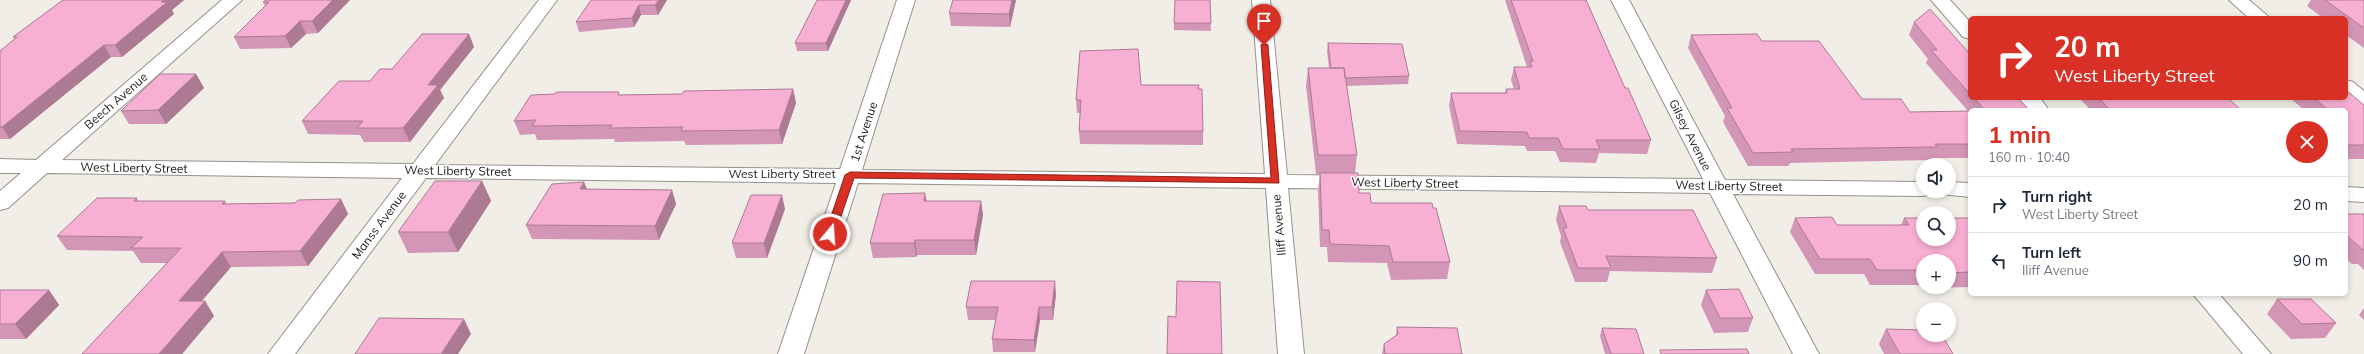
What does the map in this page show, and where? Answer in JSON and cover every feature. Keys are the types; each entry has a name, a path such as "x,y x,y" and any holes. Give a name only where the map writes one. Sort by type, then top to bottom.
{"street":[{"name":"Beech Avenue","path":"0,203 233,0"},
{"name":"Manss Avenue","path":"281,354 421,171 548,0"},
{"name":"1st Avenue","path":"791,354 906,0"},
{"name":"Iliff Avenue","path":"1261,0 1275,181 1291,354"},
{"name":"Gilsey Avenue","path":"1620,0 1806,354"},
{"path":"1940,0 1968,31"},
{"path":"2238,0 2258,16"},
{"path":"2348,88 2364,101"},
{"path":"2031,100 2037,108"},
{"name":"West Liberty Street","path":"0,166 1916,189"},
{"path":"1956,189 1968,190"},
{"path":"2348,194 2364,194"},
{"path":"2207,296 2258,354"}],"building":[{"path":"63,0 164,0 161,2 167,2 115,45 104,45 2,127 0,127 0,51 17,37 13,37"},
{"path":"266,0 333,0 312,21 300,21 285,36 234,37 269,2 263,2"},
{"path":"591,0 659,0 655,5 639,5 632,18 576,22"},
{"path":"817,0 846,0 826,43 795,43"},
{"path":"953,0 1012,0 1009,14 949,13"},
{"path":"1175,0 1210,0 1211,23 1174,23"},
{"path":"1511,0 1586,0 1625,88 1628,88 1651,140 1596,140 1600,149 1563,149 1558,138 1529,138 1527,132 1460,131 1451,93 1507,93 1506,89 1520,89 1514,67 1532,67 1530,61 1533,61"},
{"path":"2325,0 2364,0 2364,28"},
{"path":"1930,9 1968,52 1968,92 1931,50 1937,50 1914,22"},
{"path":"422,34 469,34 428,85 438,85 403,128 357,128 363,121 302,121 339,81 370,81 380,69 392,69"},
{"path":"1757,34 1762,41 1819,41 1862,99 1901,99 1910,112 1968,111 1968,144 1935,144 1937,147 1791,149 1793,152 1753,153 1727,108 1732,108 1691,35"},
{"path":"1328,43 1402,44 1409,76 1345,78 1344,68 1331,68"},
{"path":"1138,49 1141,85 1199,85 1198,89 1202,89 1203,131 1079,131 1081,100 1076,100 1080,51"},
{"path":"1308,68 1344,68 1357,155 1318,155"},
{"path":"160,74 196,74 158,110 121,111"},
{"path":"793,89 779,130 681,131 683,127 610,128 612,125 532,126 536,120 514,121 531,95 555,94 556,92 619,92 618,95 682,94 684,91"},
{"path":"2348,92 2364,105 2364,145 2348,145 2348,108 2326,108 2316,100 2348,100"},
{"path":"1976,100 2020,100 2027,108 1983,108"},
{"path":"2101,100 2230,100 2239,108 2108,108"},
{"path":"1320,173 1358,173 1359,193 1370,193 1371,203 1432,203 1433,208 1436,208 1450,262 1393,262 1389,246 1330,244 1329,230 1322,230"},
{"path":"435,181 482,181 448,232 398,232"},
{"path":"584,182 580,189 672,190 655,226 526,225 552,184"},
{"path":"925,193 924,201 981,201 974,240 915,240 914,243 870,243 883,194"},
{"path":"751,195 782,195 764,243 732,243"},
{"path":"97,198 137,198 134,201 225,201 222,204 295,203 298,200 341,199 300,251 222,252 179,301 205,301 159,354 82,354 181,248 131,248 143,237 57,236"},
{"path":"1559,206 1586,206 1588,210 1693,210 1717,258 1606,256 1611,268 1578,268 1563,228 1567,228"},
{"path":"2348,214 2364,214 2363,250 2348,237"},
{"path":"1832,217 1837,225 1909,225 1904,218 1916,218 1916,246 1956,246 1956,218 1968,218 1968,272 1956,273 1956,254 1916,254 1916,270 1877,270 1870,259 1820,259 1795,218"},
{"path":"971,281 1055,281 1052,307 1039,307 1034,340 992,339 998,307 966,307"},
{"path":"1177,281 1220,282 1222,354 1167,354 1168,316 1176,317"},
{"path":"1739,289 1753,318 1720,318 1706,290"},
{"path":"0,290 49,290 15,324 0,324"},
{"path":"2277,299 2311,299 2336,323 2302,324"},
{"path":"379,318 464,319 441,354 355,354"},
{"path":"1397,327 1457,328 1462,354 1385,354 1384,344 1398,334"},
{"path":"1602,328 1636,329 1644,354 1611,354"},
{"path":"1886,329 1916,330 1916,342 1946,342 1953,354 1900,354"},
{"path":"1747,349 1749,354 1661,354 1660,350"}],"route":[{"path":"830,234 850,175 1275,181 1264,45"}]}
